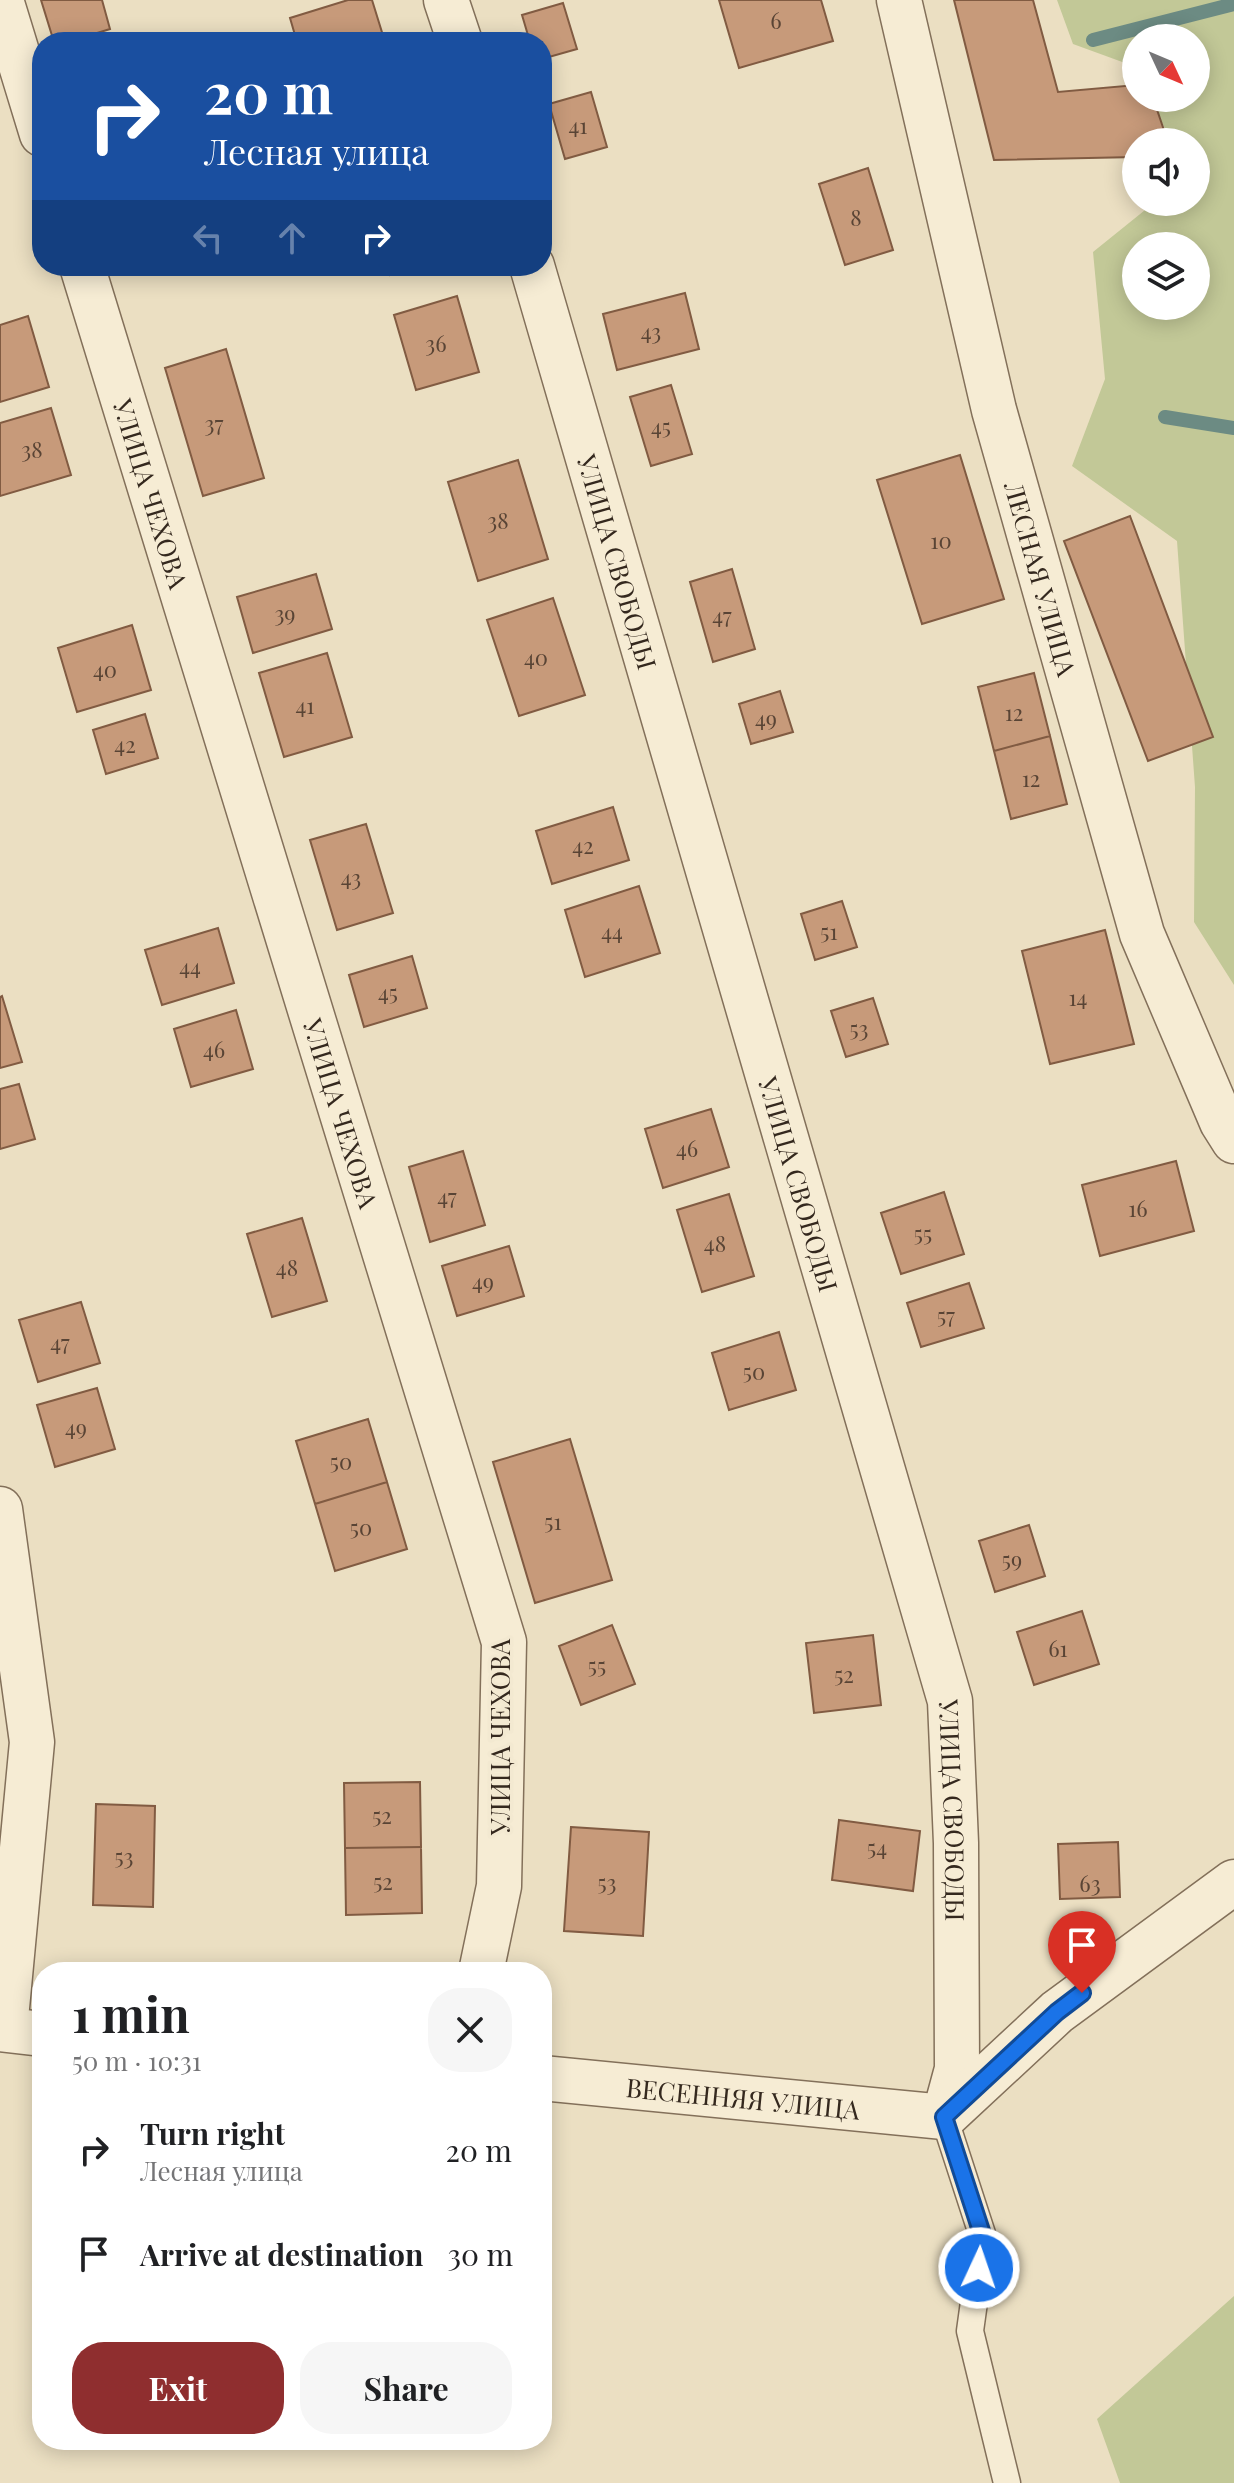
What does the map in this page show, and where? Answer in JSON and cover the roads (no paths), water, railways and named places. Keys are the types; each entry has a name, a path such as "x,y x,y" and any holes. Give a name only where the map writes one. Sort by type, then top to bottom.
{"street":[{"path":"1,0 32,101"},
{"path":"446,0 457,32"},
{"name":"ЛЕСНАЯ УЛИЦА","path":"899,0 994,410 1142,934 1222,1122 1234,1141"},
{"name":"УЛИЦА ЧЕХОВА","path":"85,276 504,1642 499,1886 483,1962"},
{"name":"УЛИЦА СВОБОДЫ","path":"535,276 950,1701 956,1843 957,2069 944,2117"},
{"path":"0,1509 32,1742 16,2031"},
{"path":"944,2117 1057,2012 1234,1882"},
{"name":"ВЕСЕННЯЯ УЛИЦА","path":"552,2079 944,2117"}],"lane":[{"path":"944,2117 983,2237 970,2331 1007,2483"}],"waterway":[{"path":"1093,40 1234,4"},
{"path":"1165,417 1234,428"}]}
